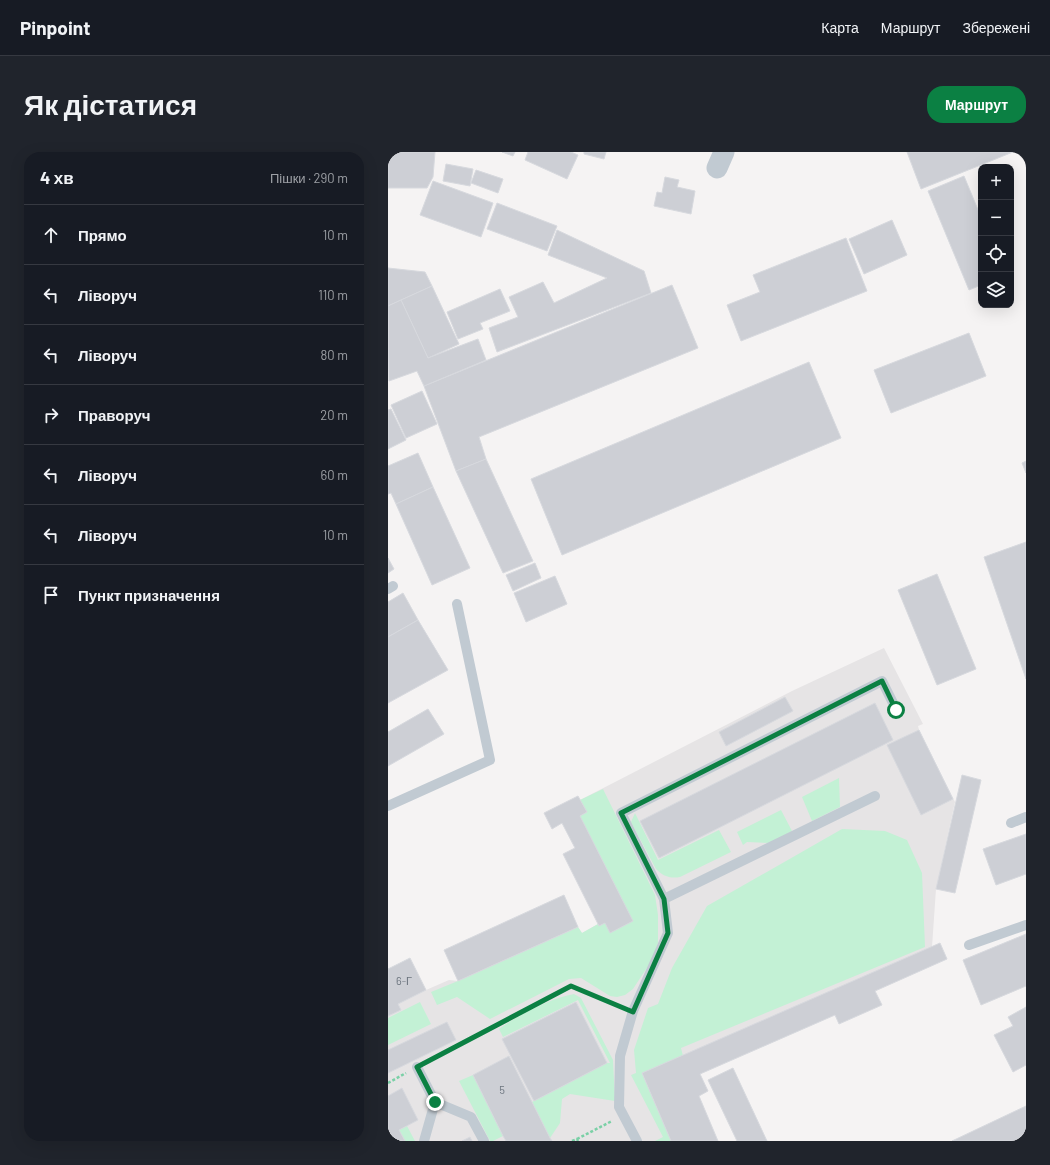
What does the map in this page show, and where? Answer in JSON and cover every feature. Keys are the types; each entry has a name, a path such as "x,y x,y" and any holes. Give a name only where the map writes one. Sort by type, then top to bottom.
{"lane":[{"path":"388,806 490,760 456,604"},
{"path":"637,1141 619,1107 620,1056 633,1012 668,933 664,899 621,813 882,681 896,710"},
{"path":"664,899 875,796"},
{"path":"1011,823 1026,817"},
{"path":"969,946 1026,925"},
{"path":"417,1067 435,1102 471,1117 484,1141"},
{"path":"424,1141 435,1102"}],"path":[{"path":"388,1083 571,986 633,1012"},
{"path":"572,1141 578,1140 623,1115"}],"shaded area":[{"path":"884,648 923,724 918,726 919,730 955,802 936,889 932,947 642,1073 671,1141 388,1141 388,1016 401,1010 398,1004 449,980 458,981 578,927 582,933 598,924 599,926 605,923 580,816 587,812 580,800 792,691"}],"green space":[{"path":"839,778 840,807 812,821 802,797"},
{"path":"603,789 655,895 658,915 658,943 652,960 633,989 625,995 617,997 610,996 581,978 569,979 490,1019 457,997 437,1005 431,992 578,927 582,933 598,924 599,926 605,923 580,816 587,812 580,800"},
{"path":"781,810 792,831 771,843 747,842 743,845 737,832"},
{"path":"635,813 658,860 719,830 731,852 680,877 673,878 667,876 656,869 631,822"},
{"path":"842,829 885,831 907,840 922,873 925,947 681,1048 683,1056 642,1073 671,1141 655,1141 663,1137 631,1075 636,1073 634,1050 648,1008 658,1004 672,968 707,906"},
{"path":"574,994 581,998 613,1060 615,1101 570,1094 562,1099 560,1123 550,1138 532,1102 607,1063 610,1063 578,1000 503,1037 499,1029 535,1008 555,999"},
{"path":"420,1002 431,1024 388,1045 388,1018"},
{"path":"473,1075 503,1136 493,1141 490,1141 459,1081"},
{"path":"407,1126 415,1141 405,1141 399,1130"}],"building":[{"path":"388,152 435,152 433,177 427,188 388,188"},
{"path":"502,152 515,152 513,156"},
{"path":"528,152 571,152 578,155 567,179 525,160"},
{"path":"584,152 606,152 604,159 584,154"},
{"path":"907,152 1013,152 983,164 978,164 978,166 921,189"},
{"path":"446,164 473,169 470,186 443,181"},
{"path":"476,170 503,179 498,193 471,183"},
{"path":"964,176 978,210 978,286 969,290 928,191"},
{"path":"665,177 679,180 677,187 695,191 691,214 654,206 657,192 662,193"},
{"path":"433,181 493,203 481,237 420,215"},
{"path":"497,203 557,226 547,251 487,229"},
{"path":"892,220 907,255 864,274 849,239"},
{"path":"557,230 644,271 651,293 497,352 489,328 518,317 509,297 543,282 554,303 607,278 548,255"},
{"path":"846,238 867,291 741,341 727,305 760,292 753,275"},
{"path":"388,268 425,272 432,286 388,306"},
{"path":"672,285 698,348 479,437 486,459 456,471 424,386"},
{"path":"432,286 459,344 428,358 401,300"},
{"path":"500,289 510,311 480,323 483,329 458,339 447,312"},
{"path":"401,300 428,358 478,339 486,360 424,386 417,371 389,381 388,306"},
{"path":"969,333 986,376 891,413 874,370"},
{"path":"809,362 841,438 562,555 531,479"},
{"path":"422,391 437,424 406,438 391,405"},
{"path":"391,409 406,440 388,449 388,410"},
{"path":"418,453 433,487 396,504 391,493 388,494 388,466"},
{"path":"486,459 533,561 503,573 456,471"},
{"path":"1026,461 1026,473 1022,463"},
{"path":"433,487 470,568 432,585 396,504"},
{"path":"1026,542 1026,679 984,557"},
{"path":"388,558 394,569 388,573"},
{"path":"535,563 541,578 513,591 506,575"},
{"path":"937,574 976,669 937,685 898,590"},
{"path":"555,576 567,604 526,622 514,593"},
{"path":"403,593 418,620 388,637 388,602"},
{"path":"418,620 448,670 388,703 388,637"},
{"path":"785,697 793,711 726,746 719,732"},
{"path":"875,703 893,740 659,858 640,821"},
{"path":"428,709 444,734 388,766 388,732"},
{"path":"919,730 953,799 921,815 887,745"},
{"path":"962,775 981,780 955,893 936,889"},
{"path":"578,796 587,812 580,816 633,921 610,933 605,923 599,926 563,854 575,848 562,823 552,829 544,813"},
{"path":"1026,834 1026,874 996,885 983,849"},
{"path":"564,895 578,927 458,981 444,950"},
{"path":"1026,934 1026,986 981,1005 963,960"},
{"path":"940,943 947,959 875,991 882,1005 839,1024 835,1015 700,1074 708,1091 699,1096 718,1141 671,1141 642,1073"},
{"path":"410,958 426,990 398,1004 401,1010 388,1016 388,969"},
{"path":"576,1002 607,1063 534,1101 502,1039"},
{"path":"1026,1007 1026,1065 1013,1072 994,1035 1013,1026 1008,1017"},
{"path":"447,1022 456,1040 388,1073 388,1050"},
{"path":"509,1056 552,1141 506,1141 503,1136 473,1075"},
{"path":"733,1068 767,1141 737,1141 708,1080"},
{"path":"402,1088 418,1120 399,1130 405,1141 388,1141 388,1096"},
{"path":"1026,1106 1026,1141 952,1141"},
{"path":"470,1137 472,1141 462,1141"}],"route":[{"path":"435,1102 417,1067 571,986 633,1012 668,933 664,899 621,813 882,681 896,710"}]}
